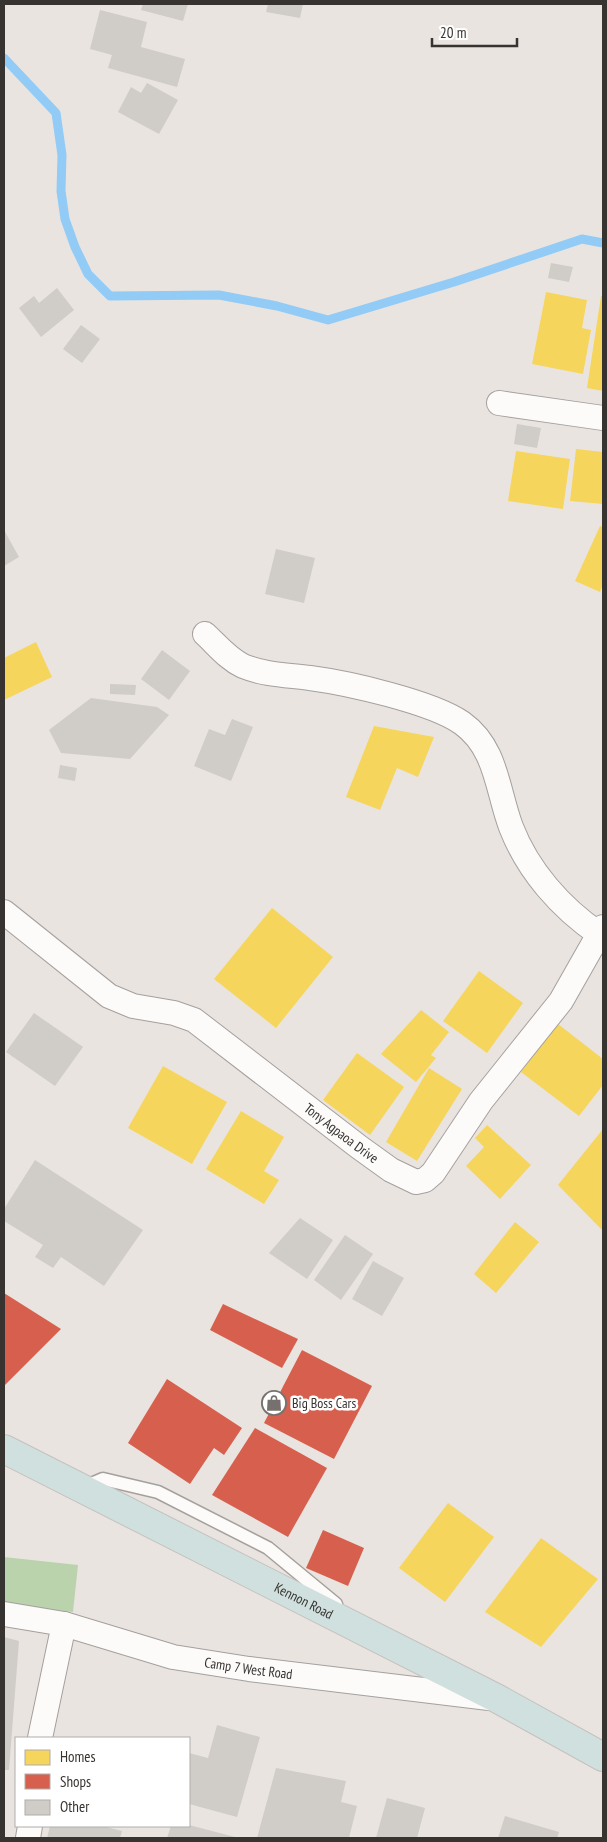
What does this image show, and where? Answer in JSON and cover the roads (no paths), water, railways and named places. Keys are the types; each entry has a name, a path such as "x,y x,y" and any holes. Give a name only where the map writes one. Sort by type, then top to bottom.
{"highway":[{"name":"Kennon Road","path":"4,1449 498,1699 603,1757"}],"street":[{"path":"498,404 603,418"},
{"path":"205,634 228,656 242,665 260,672 342,684 392,696 446,713 473,731 495,766 511,827 526,858 549,889 574,917 601,930"},
{"name":"Tony Agpaoa Drive","path":"4,912 109,996 133,1006 174,1013 194,1020 375,1158 402,1176 416,1182 425,1180 432,1173 481,1101 561,1001 601,930"},
{"name":"Camp 7 West Road","path":"4,1614 64,1624 173,1657 249,1669 498,1699"},
{"path":"40,1737 64,1624"}],"waterway":[{"path":"4,58 56,113 62,155 61,191 65,219 75,247 88,274 110,296 219,295 277,306 328,320 454,282 582,239 603,243"}],"place":[{"name":"Big Boss Cars","path":"274,1403"}]}
